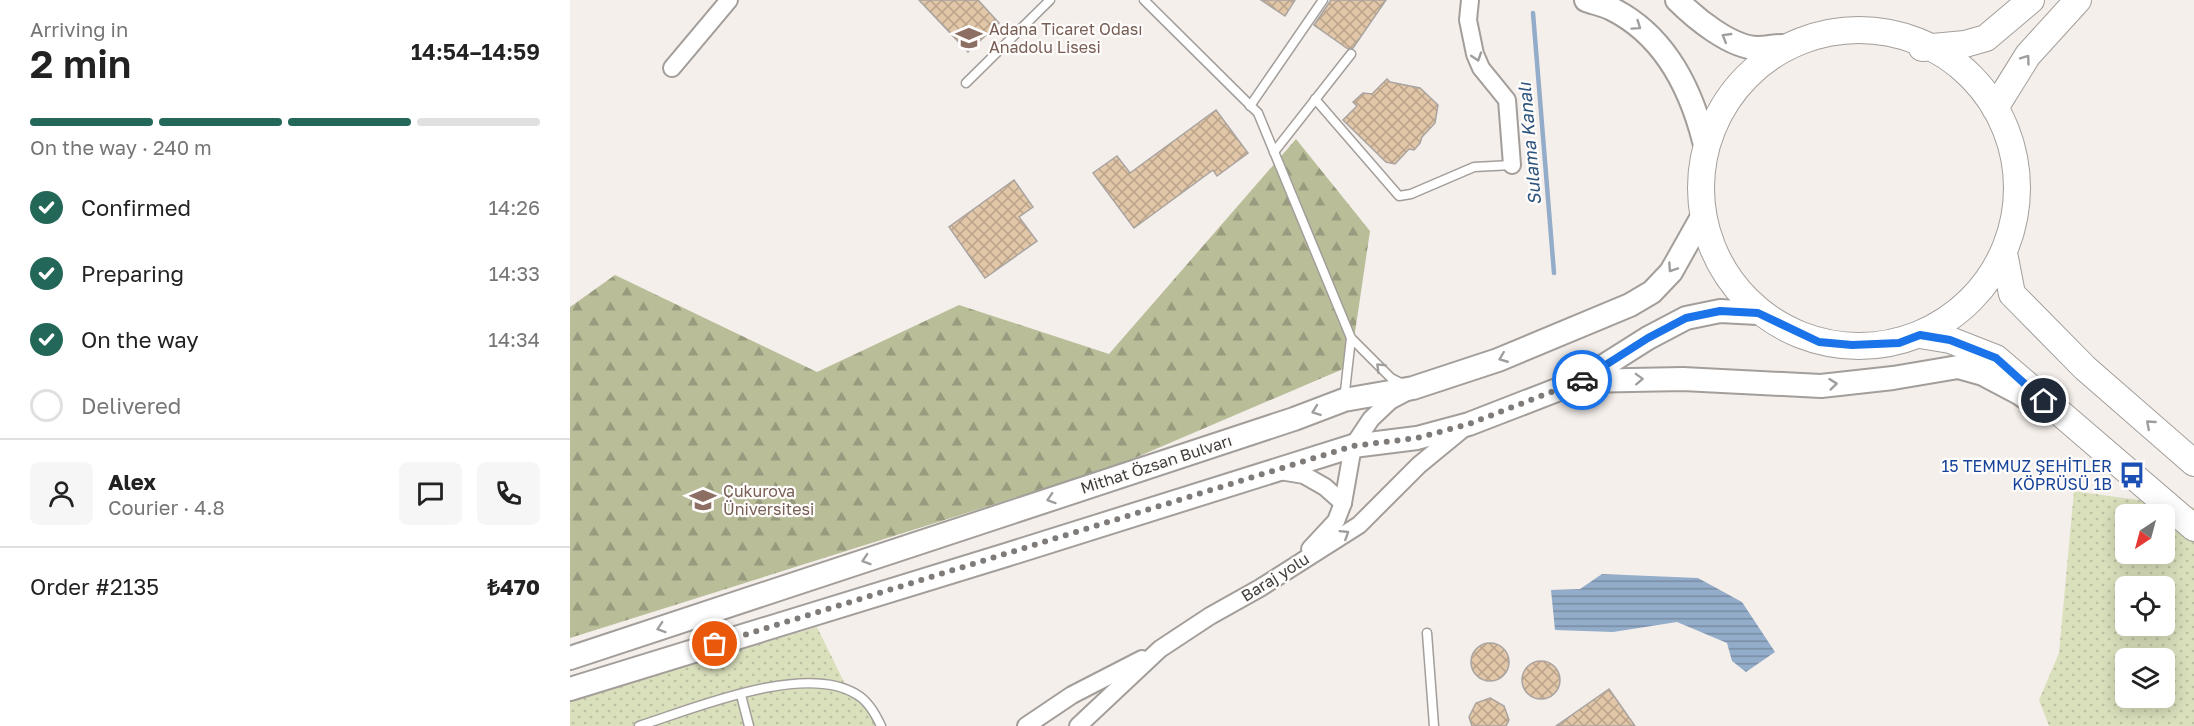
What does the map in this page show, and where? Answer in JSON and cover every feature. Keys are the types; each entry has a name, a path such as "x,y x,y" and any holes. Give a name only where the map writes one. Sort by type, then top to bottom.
{"main road":[{"path":"1586,0 1612,9 1645,31 1665,51 1696,108 1704,141"},
{"path":"570,689 1353,446 1417,438 1469,424 1580,381 1648,338 1686,318 1720,311 1758,313 1819,342 1852,345 1899,343 1920,335 1955,314 2005,258 2018,229 2021,196 2019,164 1995,108 1967,73 1922,48 1878,31 1849,28 1825,32 1782,46 1756,48 1733,41 1692,15 1677,0"},
{"path":"1922,48 1965,44 1986,38 2031,0"},
{"path":"1995,108 2028,55 2078,0"},
{"path":"1758,313 1729,278 1702,217 1698,182 1704,141 1715,118 1744,77 1782,46"},
{"name":"Mithat Özsan Bulvarı","path":"570,658 1294,419 1344,400 1413,388 1498,360 1630,305 1652,292 1671,272 1702,217"},
{"path":"2005,258 2012,294 2085,368 2194,463"},
{"path":"1920,335 1950,340 1996,358 2194,528"},
{"path":"1580,381 1683,379 1821,386 1893,378 1958,367 1983,375 2019,393 2097,446"}],"street":[{"path":"672,68 729,0"},
{"path":"1470,0 1468,20 1475,54 1481,68 1507,100 1512,165"},
{"path":"1295,565 1336,521 1343,503 1353,446 1371,419 1390,401 1413,388"},
{"name":"Baraj yolu","path":"1078,726 1160,650 1210,616 1359,525 1419,465 1469,424"},
{"path":"1276,470 1304,475 1325,487 1343,503"},
{"path":"1026,726 1071,695 1160,650"}],"lane":[{"path":"966,83 1050,0"},
{"path":"1144,0 1258,113 1351,338 1391,378 1413,388"},
{"path":"1250,106 1323,0"},
{"path":"1274,152 1351,54"},
{"path":"1315,99 1399,196 1411,194 1474,167 1512,165"},
{"path":"1344,400 1351,338"},
{"path":"1427,633 1434,726"},
{"path":"639,726 771,685 792,683 838,686 858,694 875,714 881,726"},
{"path":"741,694 749,726"}],"green space":[{"path":"1296,139 1370,231 1350,366 1116,466 570,638 570,307 615,275 817,372 959,305 1109,354"},
{"path":"2074,491 2166,504 2115,504 2115,564 2175,564 2175,505 2194,508 2194,726 2049,726 2039,700 2059,653"},
{"path":"817,627 844,682 883,726 570,726 570,700"}],"water":[{"path":"1602,574 1698,578 1742,602 1775,652 1746,672 1732,661 1727,643 1677,622 1613,632 1555,630 1551,590 1580,589"}],"building":[{"name":"Adana Ticaret Odası Anadolu Lisesi","path":"919,0 978,0 999,23 968,52"},
{"path":"1261,0 1295,0 1285,16"},
{"path":"1331,0 1386,0 1353,48 1348,49 1314,25"},
{"path":"1387,79 1390,82 1420,88 1438,105 1435,123 1414,150 1409,149 1395,164 1386,162 1343,120 1357,106 1353,102 1363,93 1372,94"},
{"path":"1216,110 1248,153 1217,176 1213,170 1134,228 1093,173 1117,156 1130,173"},
{"path":"1014,180 1033,207 1019,217 1037,241 985,278 949,227"},
{"path":"1490,643 1504,648 1509,662 1504,676 1490,681 1476,676 1471,662 1476,648"},
{"path":"1541,661 1555,666 1560,680 1555,694 1541,699 1527,694 1522,680 1527,666"},
{"path":"1609,689 1635,726 1556,726"},
{"path":"1490,698 1504,706 1509,720 1506,726 1472,726 1469,717 1476,703"}],"waterway":[{"name":"Sulama Kanalı","path":"1533,13 1554,273"}],"way so far":[{"path":"715,644 1353,446 1417,438 1469,424 1582,380"}],"place":[{"name":"Adana Ticaret Odası Anadolu Lisesi","path":"969,38"},
{"name":"15 TEMMUZ ŞEHİTLER KÖPRÜSÜ 1B","path":"2132,475"},
{"name":"Çukurova Üniversitesi","path":"703,500"}],"route":[{"path":"1582,380 1648,338 1686,318 1720,311 1758,313 1819,342 1852,345 1899,343 1920,335 1950,340 1996,358 2044,401"}]}
